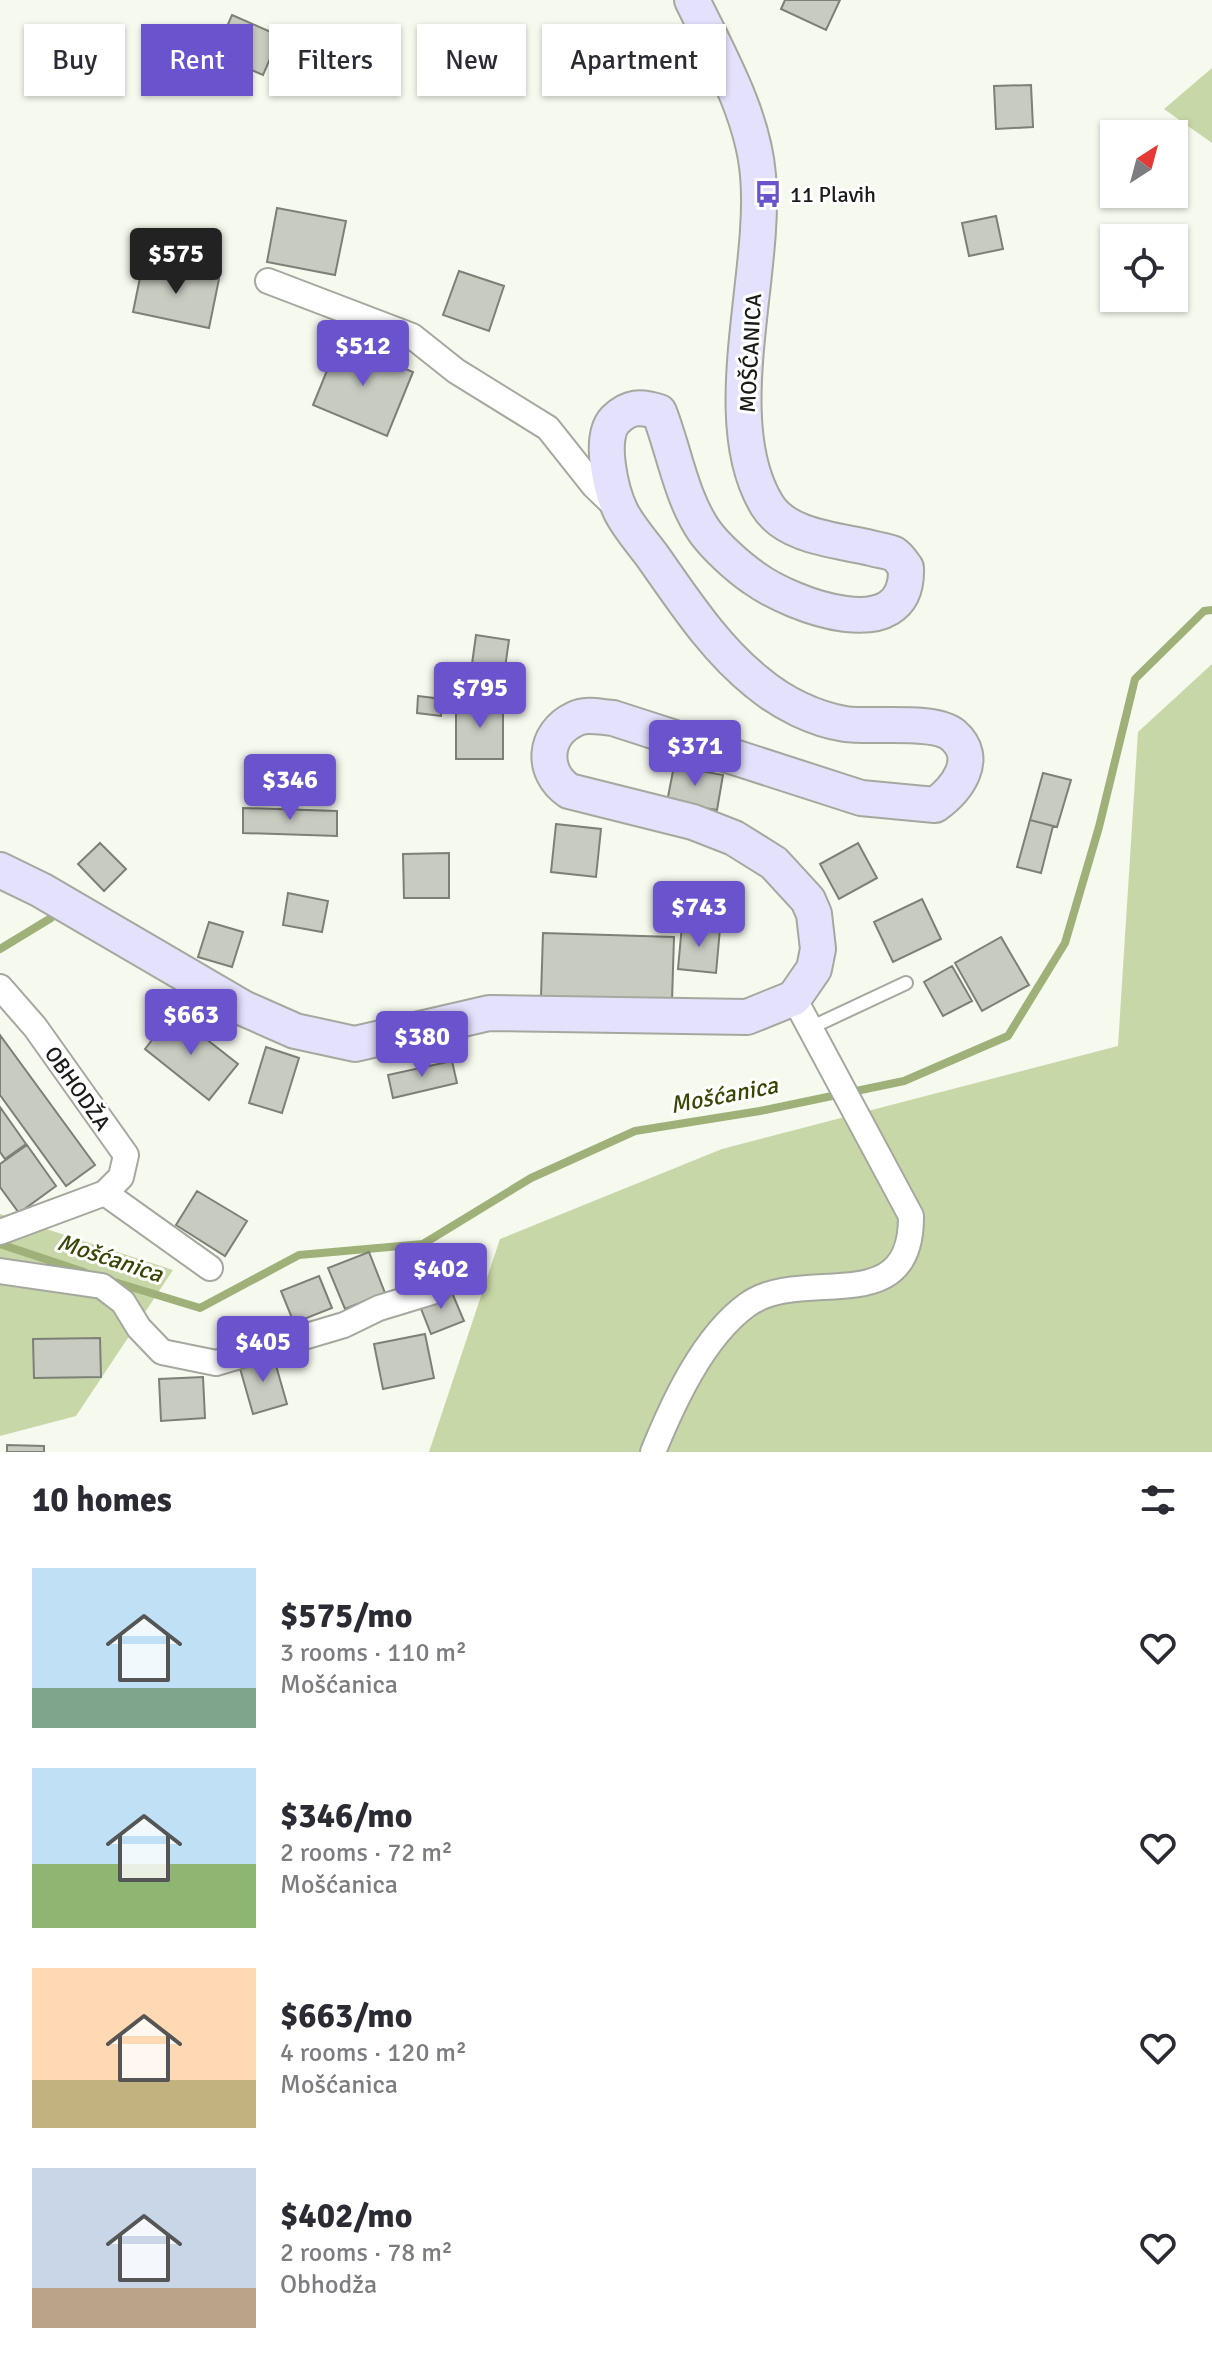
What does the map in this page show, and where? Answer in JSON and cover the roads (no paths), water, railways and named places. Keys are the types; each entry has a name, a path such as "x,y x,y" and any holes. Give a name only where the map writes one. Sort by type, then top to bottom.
{"main road":[{"name":"MOŠĆANICA","path":"692,0 748,122 758,175 758,229 743,408 750,463 766,503 776,518 795,529 895,554 906,568 905,589 897,602 883,613 855,616 788,596 754,578 705,532 686,491 659,412 642,406 624,412 608,428 605,449 621,512 697,620 757,683 797,709 843,724 937,728 953,735 963,750 963,778 951,793 935,805 861,798 613,718 585,716 574,719 556,736 548,766 556,782 569,791 693,822 734,838 774,863 808,900 814,914 818,949 814,969 794,998"},
{"path":"0,870 243,1008 295,1031 355,1044 489,1013 747,1017 794,998"}],"street":[{"name":"MOŠĆANICA","path":"268,281 412,336 456,371 548,428 594,486 621,512"},
{"name":"OBHODŽA","path":"0,987 35,1027 126,1155 121,1177 105,1193"},
{"path":"653,1452 688,1374 745,1306 768,1292 874,1283 897,1266 911,1242 911,1216 794,998"},
{"path":"2,1231 105,1193 210,1268"},
{"path":"0,1271 102,1286 123,1302 139,1328 162,1352 216,1363 344,1325 379,1308 438,1290"}],"lane":[{"path":"810,1028 906,983"}],"waterway":[{"name":"Mošćanica","path":"108,1280 200,1308 299,1255 423,1244 531,1178 635,1131 760,1111 904,1081 1008,1036 1065,943 1099,827 1135,679 1204,611 1212,610"},
{"path":"0,949 51,918"},
{"name":"Mošćanica","path":"0,1244 84,1272"}],"place":[{"name":"11 Plavih","path":"768,194"}]}
